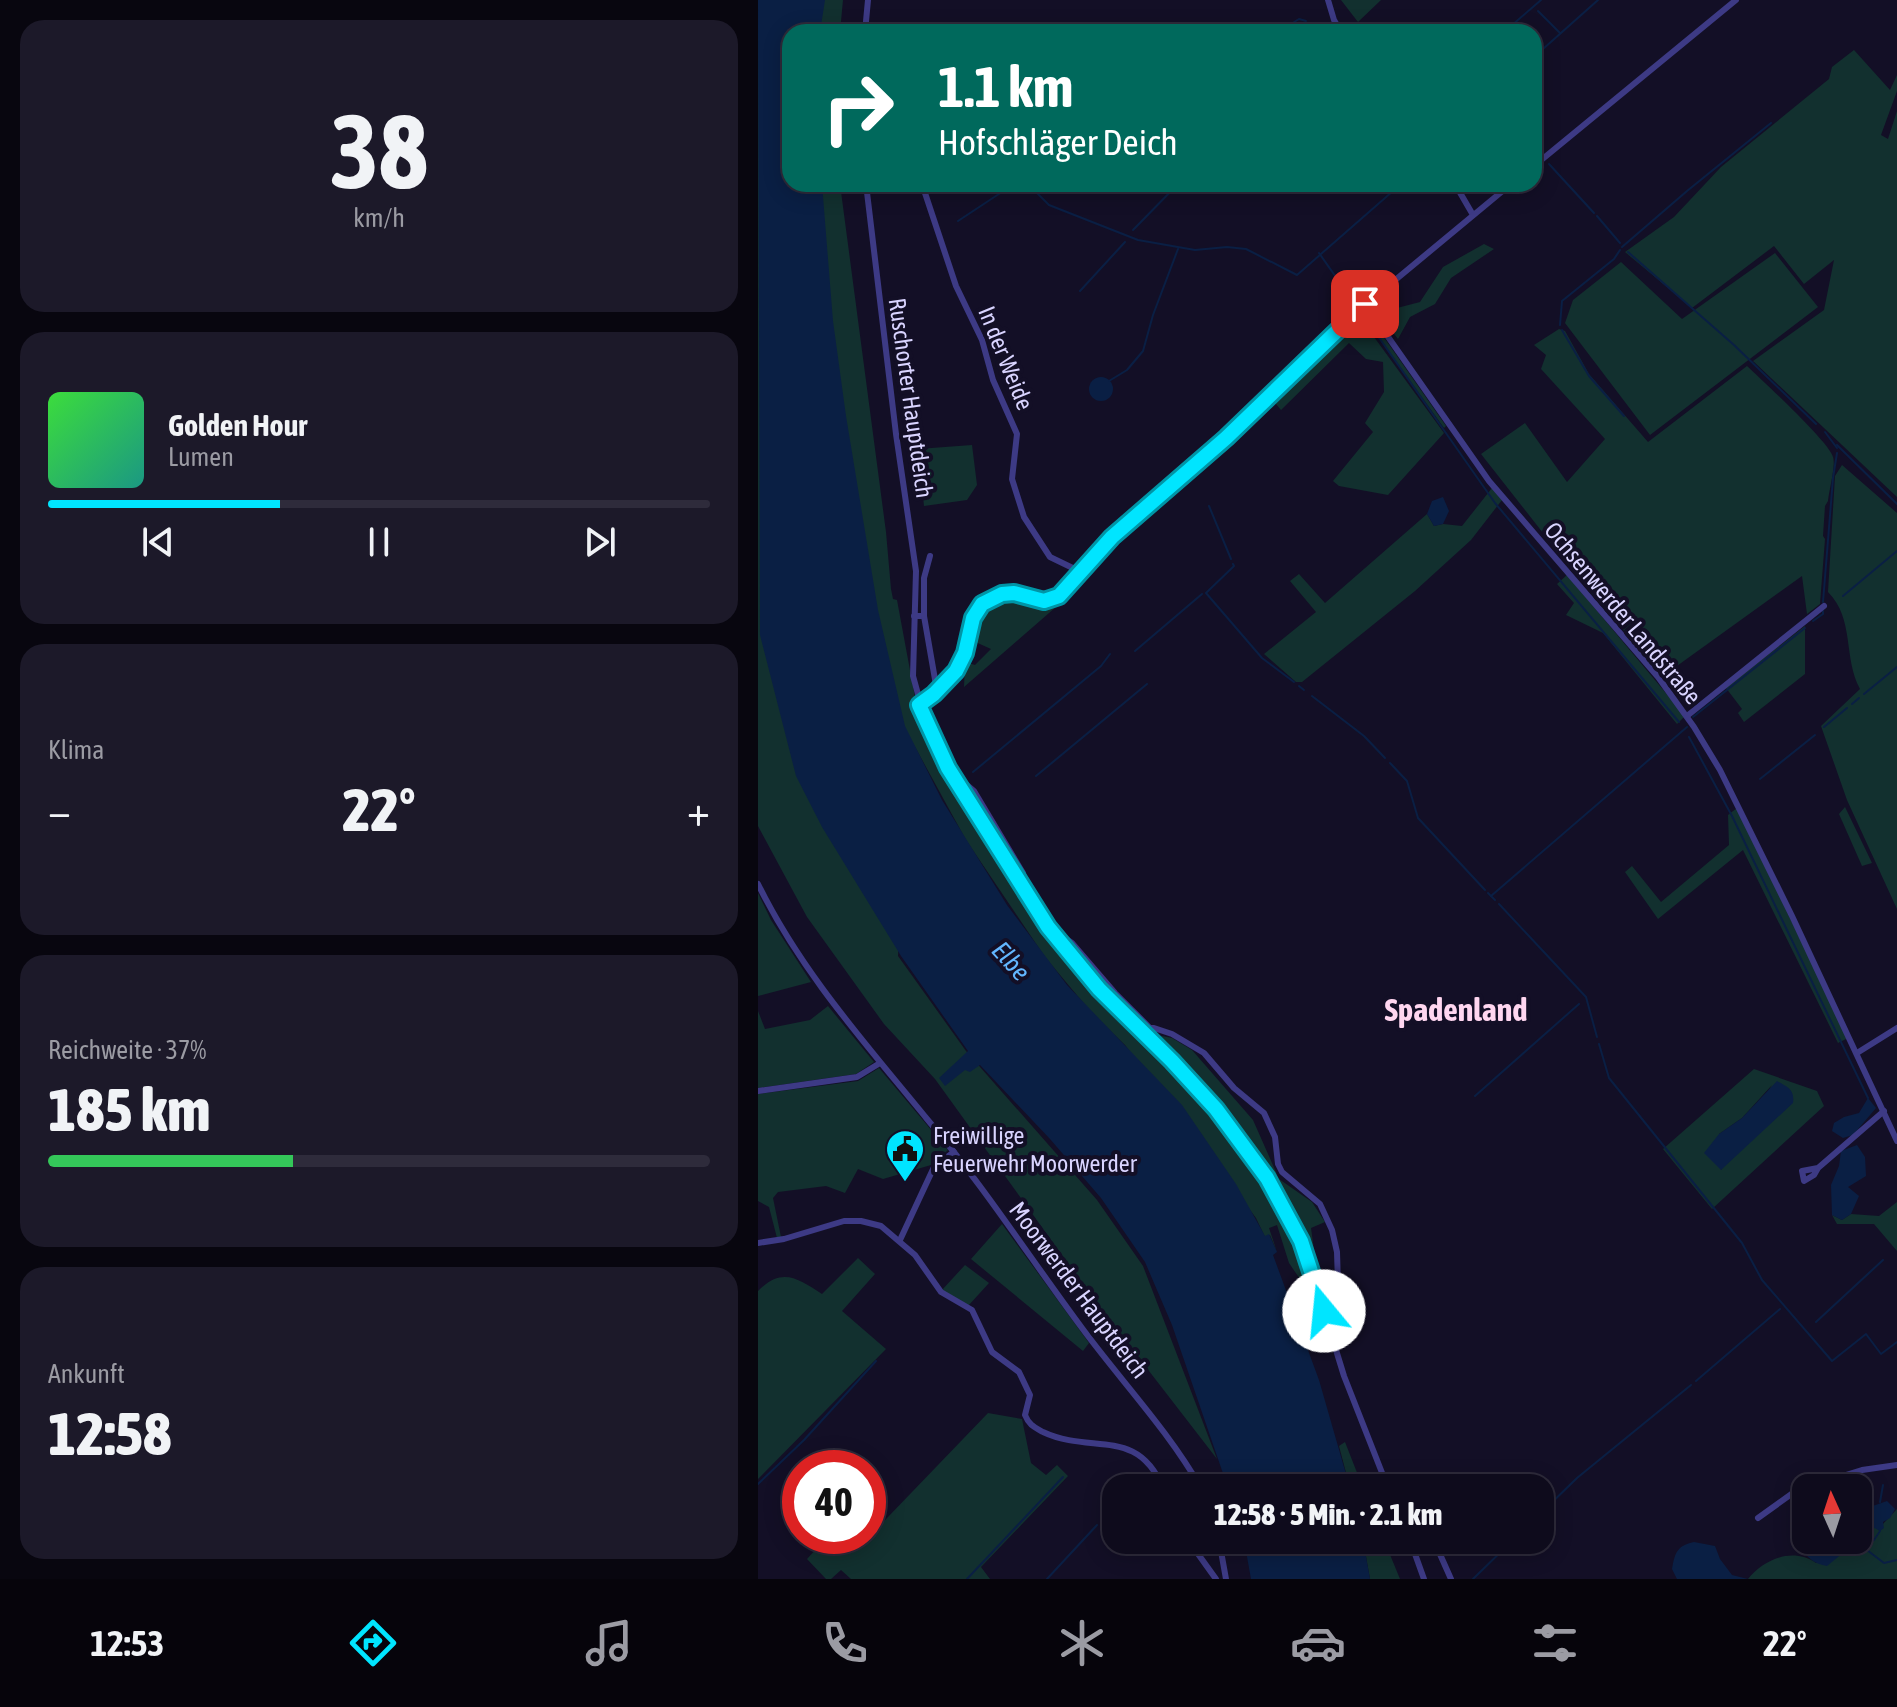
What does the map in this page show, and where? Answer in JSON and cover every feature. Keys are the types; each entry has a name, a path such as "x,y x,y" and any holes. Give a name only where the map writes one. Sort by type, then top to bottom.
{"street":[{"path":"866,24 868,0"},
{"path":"1328,0 1336,24"},
{"path":"1542,159 1736,0"},
{"name":"Ruschorter Hauptdeich","path":"867,192 916,571 913,676 919,705 948,768 1048,927"},
{"name":"In der Weide","path":"925,192 956,286 982,340 993,380 1017,434 1012,479 1024,517 1050,557 1079,571"},
{"path":"1460,192 1473,215"},
{"path":"919,705 950,679 961,663 973,618 982,604 1002,594 1014,593 1044,601 1059,596 1079,571 1129,521 1226,438 1361,308 1501,192"},
{"name":"Ochsenwerder Landstraße","path":"1361,308 1489,481 1658,677 1687,716 1736,801 1897,1141"},
{"path":"930,556 924,578 924,616 937,691"},
{"path":"1687,716 1824,606"},
{"path":"914,616 924,616"},
{"name":"Moorwerder Hauptdeich","path":"758,884 810,971 880,1063 954,1152 1191,1474"},
{"path":"1048,927 1072,943 1150,1028 1172,1034 1204,1053 1234,1088 1264,1113 1275,1137 1282,1172 1320,1204 1332,1230 1339,1277 1339,1315 1327,1322"},
{"path":"1048,927 1099,989 1216,1109 1267,1178 1301,1241 1344,1376 1382,1474"},
{"path":"1144,1034 1150,1028"},
{"path":"1857,1053 1897,1028"},
{"path":"758,1091 857,1077 880,1063"},
{"path":"1818,1168 1884,1111"},
{"path":"900,1240 934,1167 954,1152"},
{"path":"758,1243 777,1241 852,1220 881,1226 915,1255 941,1292 972,1310 992,1352 1019,1372 1030,1395 1025,1415 1030,1424 1066,1440 1114,1444 1129,1449 1149,1463 1155,1474"},
{"path":"1758,1518 1797,1490 1854,1472 1897,1465"},
{"path":"1198,1554 1216,1579"},
{"path":"1222,1554 1226,1579"},
{"path":"1415,1554 1424,1579"},
{"path":"1440,1554 1451,1579"}],"green space":[{"path":"758,0 843,0 841,24 782,24 782,192 841,192 891,589 893,599 897,600 917,708 956,788 1047,931 1078,971 1212,1109 1262,1175 1301,1250 1319,1307 1289,1263 1277,1225 1269,1228 1277,1252 1270,1235 1265,1237 1256,1218 1125,1045 1091,1012 1045,957 966,840 909,736 898,956 966,1051 1097,1200 1143,1266 1217,1459 1098,1305 935,1079 884,1024 807,917 758,826"},
{"path":"1341,0 1381,0 1358,22"},
{"path":"1854,50 1890,90 1897,75 1897,91 1881,135 1888,139 1897,111 1897,497 1753,361 1824,310 1834,260 1804,284 1774,246 1692,308 1625,252 1674,217 1721,167 1829,79 1832,67"},
{"path":"1484,244 1494,249 1451,278 1435,304 1410,317 1398,339 1378,313 1420,302 1443,267"},
{"path":"1775,253 1818,307 1650,435 1565,323 1573,300 1621,262 1682,319"},
{"path":"1364,309 1446,426 1444,428 1362,314"},
{"path":"1358,315 1444,433 1388,495 1339,486 1333,481 1373,432 1365,423 1384,392 1383,362 1366,359 1349,343 1281,410 1271,398"},
{"path":"1559,329 1565,331 1589,374 1648,442 1747,366 1808,426 1829,450 1834,461 1825,506 1820,604 1807,614 1802,576 1663,676 1576,575 1481,454 1525,423 1567,482 1605,439 1541,369 1546,355 1534,345"},
{"path":"972,445 977,485 967,500 924,506 918,449"},
{"path":"1842,465 1897,513 1897,909 1847,800 1821,726 1860,689 1852,665 1846,626 1828,592 1835,476"},
{"path":"1492,488 1502,500 1471,540 1415,591 1302,682 1296,682 1264,654 1316,612 1290,581 1299,574 1325,603 1427,514 1434,526 1462,526"},
{"path":"1567,575 1685,716 1677,724 1603,633 1566,615 1574,603 1557,584"},
{"path":"1014,597 1038,607 1064,600 964,687 965,662 975,665 991,649 971,640 979,614 994,603"},
{"path":"1805,626 1805,674 1744,722 1738,713 1742,709 1726,688"},
{"path":"1845,807 1872,863 1862,866 1839,814"},
{"path":"1737,808 1848,1038 1838,1043 1743,850 1658,919 1625,872 1632,866 1661,902 1729,845 1728,815"},
{"path":"758,893 771,920 811,982 758,996"},
{"path":"828,1006 874,1062 856,1074 758,1088 758,1011 765,1029 810,1020"},
{"path":"1152,1034 1172,1038 1192,1050 1253,1120 1279,1179 1312,1202 1325,1222 1311,1228 1316,1264 1336,1288 1335,1318 1330,1320 1301,1227 1271,1174 1234,1124"},
{"path":"879,1068 948,1150 931,1165 883,1179 858,1169 845,1193 826,1186 778,1192 773,1198 781,1237 777,1238 769,1207 758,1201 758,1094 858,1081"},
{"path":"1754,1069 1817,1091 1824,1106 1712,1209 1663,1149","holes":["1772,1085 1721,1170 1719,1134 1742,1118"]},
{"path":"1897,1202 1897,1251 1874,1224 1837,1224 1832,1215 1842,1220 1851,1214 1879,1216"},
{"path":"1002,1224 1089,1343 1083,1351 971,1259"},
{"path":"858,1258 875,1274 842,1311 886,1349 787,1450 782,1450 782,1455 758,1479 758,1291 782,1277 805,1283 822,1294"},
{"path":"965,1265 989,1283 968,1306 942,1290"},
{"path":"988,1413 1022,1419 1031,1463 1046,1475 1057,1465 1068,1476 981,1567 990,1579 851,1579 841,1570 831,1579 826,1579 807,1559 812,1554 886,1554 886,1519"},
{"path":"1345,1442 1358,1474 1346,1474 1339,1446"},
{"path":"1897,1509 1897,1579 1748,1579 1762,1566 1779,1558 1798,1556 1816,1563 1840,1554 1872,1554 1872,1525 1883,1524"},
{"path":"1366,1554 1390,1554 1400,1579 1370,1579"}],"water":[{"name":"Elbe","path":"758,0 825,0 821,24 782,24 782,192 823,192 833,321 846,416 878,610 905,726 942,800 1007,905 1067,985 1182,1105 1236,1184 1265,1236 1269,1234 1277,1252 1273,1255 1319,1380 1346,1474 1223,1474 1172,1325 1145,1262 1101,1198 980,1065 970,1072 965,1070 945,1086 939,1078 968,1051 901,956 822,827 796,776 760,635"},
{"path":"1101,377 1109,381 1113,389 1109,397 1101,401 1093,397 1089,389 1093,381"},
{"path":"1443,497 1449,511 1443,524 1434,526 1427,514 1432,501"},
{"path":"1777,1081 1791,1091 1793,1103 1721,1170 1704,1153 1719,1134 1742,1118"},
{"path":"1868,1098 1876,1108 1853,1135 1843,1138 1832,1131 1834,1123 1859,1113"},
{"path":"1857,1145 1865,1157 1866,1176 1848,1187 1859,1196 1851,1214 1842,1220 1832,1215 1831,1185 1841,1151"},
{"path":"1887,1501 1895,1509 1890,1518 1883,1522 1884,1528 1880,1531 1872,1527 1872,1506"},
{"path":"1694,1542 1715,1546 1732,1575 1748,1579 1677,1579 1672,1569 1676,1554 1680,1548"},
{"path":"1247,1554 1366,1554 1370,1579 1251,1579"},
{"path":"1806,1554 1842,1554 1827,1566 1810,1559"}],"waterway":[{"path":"1513,24 1541,0"},
{"path":"1542,50 1598,0"},
{"path":"1538,11 1560,33"},
{"path":"1291,24 1299,19 1306,21"},
{"path":"1622,247 1771,123"},
{"path":"1549,164 1594,213"},
{"path":"958,221 1002,192"},
{"path":"1036,192 1049,205 1138,240 1195,250 1246,249 1297,275 1392,192"},
{"path":"1133,230 1170,192"},
{"path":"1597,216 1620,243"},
{"path":"1080,291 1125,242"},
{"path":"1109,381 1127,370 1143,351 1178,249"},
{"path":"1560,325 1562,301 1614,259 1620,250"},
{"path":"1628,252 1734,345 1816,424"},
{"path":"1319,253 1357,307"},
{"path":"1361,312 1495,503 1679,722"},
{"path":"1562,330 1589,376 1624,416"},
{"path":"1825,432 1837,448"},
{"path":"1837,445 1897,504"},
{"path":"1823,602 1837,453"},
{"path":"1209,506 1231,559"},
{"path":"1843,596 1897,551"},
{"path":"1233,564 1206,593 1262,658 1294,682"},
{"path":"1135,651 1202,594"},
{"path":"1813,621 1823,611"},
{"path":"1693,717 1805,628"},
{"path":"973,772 1101,666 1110,654"},
{"path":"1864,694 1897,667"},
{"path":"1036,776 1147,684"},
{"path":"1299,686 1304,690"},
{"path":"1312,696 1364,736 1385,758"},
{"path":"1852,704 1859,698"},
{"path":"1824,727 1847,708"},
{"path":"1491,896 1687,727"},
{"path":"1760,779 1815,735"},
{"path":"1689,737 1732,816 1868,1098"},
{"path":"1390,763 1407,781 1418,818 1485,890"},
{"path":"1488,893 1495,900"},
{"path":"1499,904 1586,997 1597,1037"},
{"path":"1475,1096 1579,1004"},
{"path":"1599,1044 1609,1078 1742,1243 1762,1280 1832,1361 1866,1334 1881,1354 1897,1342"},
{"path":"1816,1322 1883,1260"},
{"path":"1696,1381 1780,1309"},
{"path":"758,1484 804,1440 876,1361"},
{"path":"1554,1500 1691,1385"},
{"path":"967,1579 1063,1477"},
{"path":"1880,1502 1883,1485"},
{"path":"1047,1579 1097,1525"},
{"path":"1872,1541 1880,1531"},
{"path":"1473,1579 1499,1554"},
{"path":"1872,1554 1884,1563 1897,1560"}],"place":[{"name":"Freiwillige Feuerwehr Moorwerder","path":"905,1183"}],"district":[{"name":"Spadenland","path":"1456,1009"}],"route":[{"path":"1324,1311 1301,1241 1280,1199 1249,1151 1172,1061 1079,967 1048,927 948,768 919,705 956,671 965,653 973,618 982,604 1002,594 1014,593 1044,601 1059,596 1112,537 1226,438 1365,304"}]}
